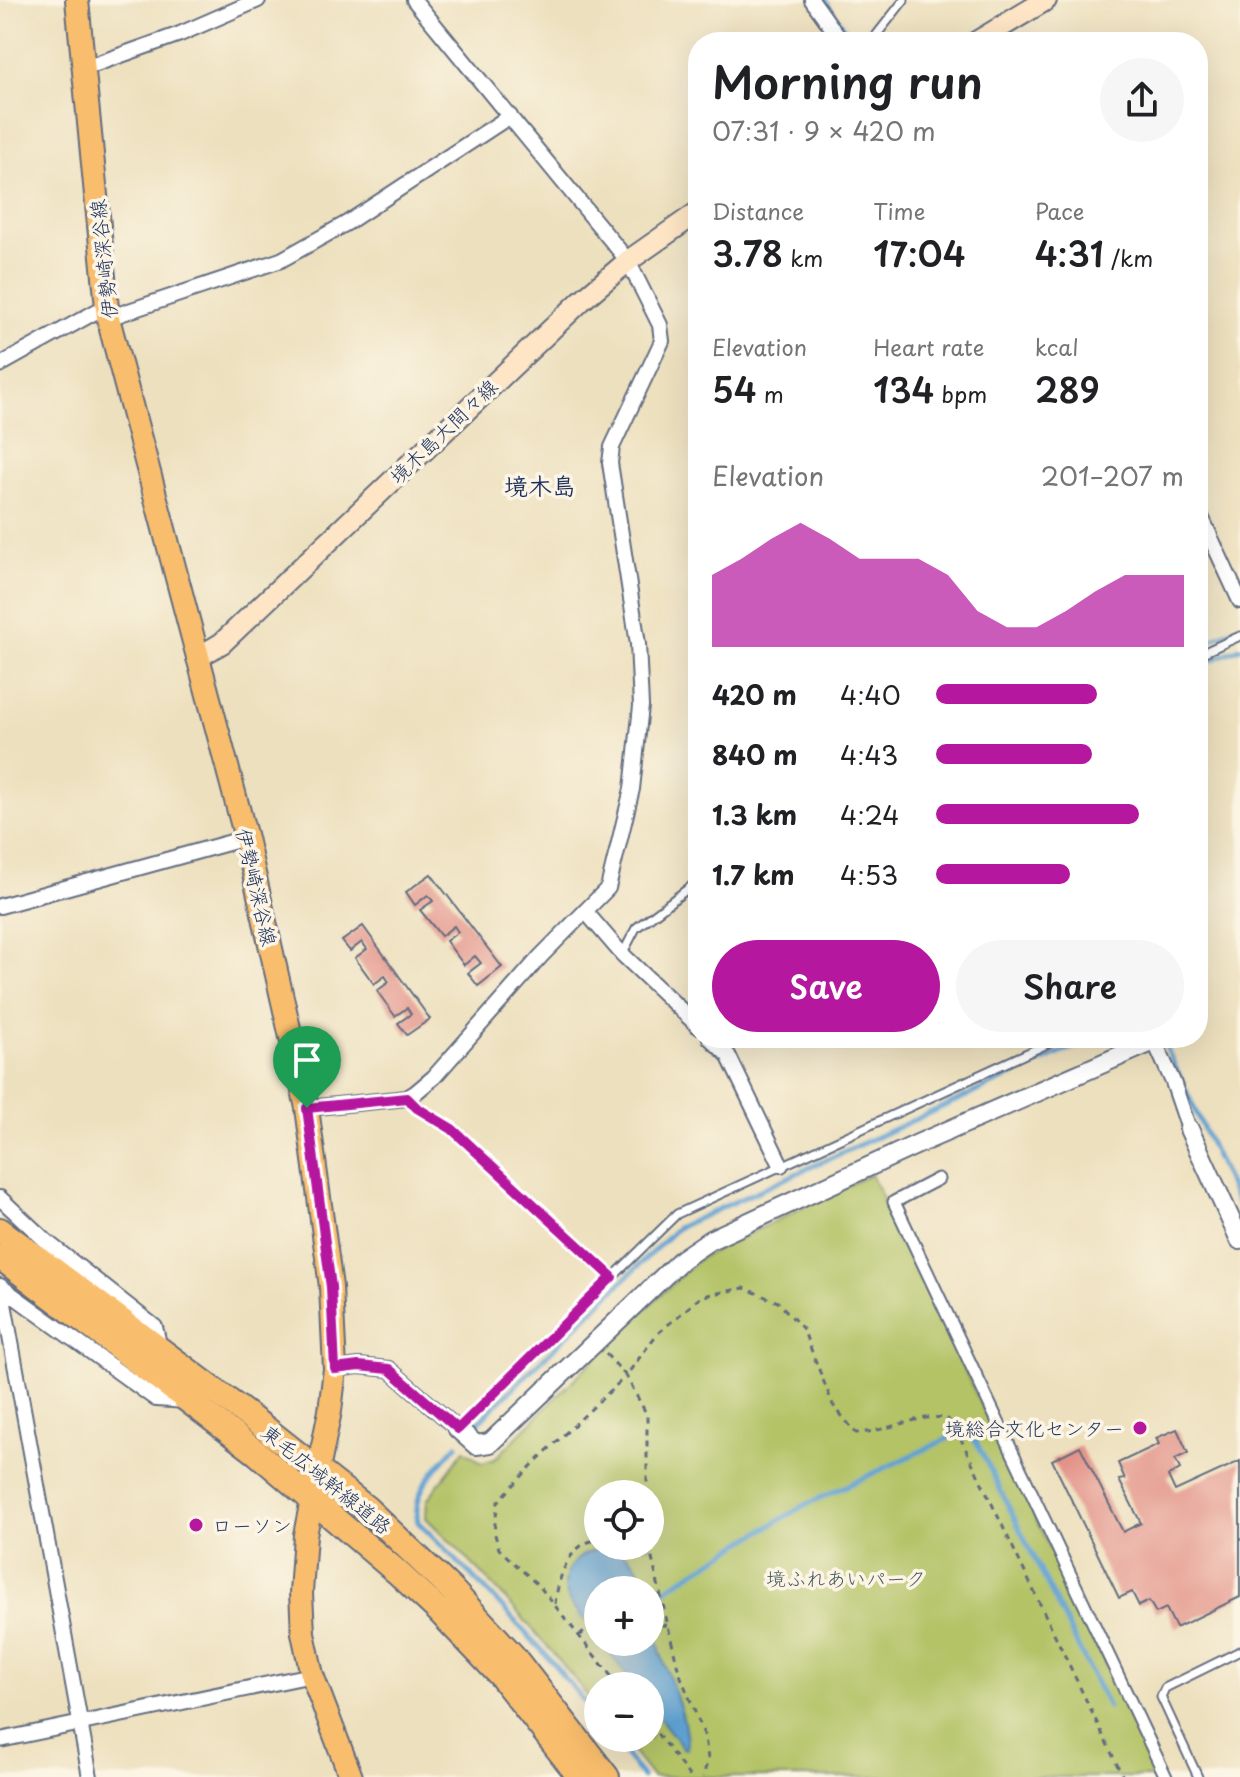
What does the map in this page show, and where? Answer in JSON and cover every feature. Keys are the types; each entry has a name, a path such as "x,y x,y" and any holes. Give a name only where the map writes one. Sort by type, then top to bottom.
{"highway":[{"name":"東毛広域幹線道路","path":"0,1230 319,1470 377,1518 453,1591 513,1656 607,1777"},
{"name":"東毛広域幹線道路","path":"0,1257 257,1453 387,1563 450,1622 501,1676 580,1777"}],"main road":[{"name":"伊勢崎深谷線","path":"77,0 107,312 246,838 307,1108 331,1287 335,1369 330,1411 305,1535 301,1593 303,1633 312,1675 351,1777"},
{"path":"994,32 1046,0"},
{"name":"境木島大間々線","path":"197,658 222,643 518,359 628,261 688,219"}],"street":[{"path":"85,68 180,34 258,0"},
{"path":"307,1108 407,1098 434,1077 541,956 608,888 632,789 641,706 638,644 610,463 612,447 654,360 663,334 628,261 414,0"},
{"path":"812,0 835,32"},
{"path":"0,365 107,312 281,260 347,223 510,116"},
{"path":"1208,532 1240,601"},
{"path":"0,906 246,838"},
{"path":"585,911 622,954 688,1017"},
{"path":"721,1048 728,1055 781,1165"},
{"path":"335,1369 359,1366 389,1369 476,1445 490,1443 671,1269 703,1244 1133,1048"},
{"path":"1157,1048 1189,1129 1240,1240"},
{"path":"938,1179 894,1202 1166,1777"},
{"path":"0,1198 47,1242 155,1327 160,1350"},
{"path":"1,1286 156,1399 187,1401"},
{"path":"1,1286 90,1777"},
{"path":"0,1740 312,1675"}],"lane":[{"path":"879,32 904,0"},
{"path":"1208,650 1240,636"},
{"path":"622,954 636,928 688,889"},
{"path":"458,1429 677,1214 1038,1048"},
{"path":"407,1098 417,1108 452,1129 612,1277"},
{"path":"1198,1777 1161,1697 1165,1688 1240,1651"}],"path":[{"path":"608,1672 540,1587 499,1549 494,1531 498,1502 535,1462 626,1376 657,1334 702,1296 744,1288 778,1302 803,1329 833,1405 856,1433 872,1432 929,1416 947,1418 957,1431 1123,1777"},
{"path":"603,1350 626,1376 647,1415 647,1480"},
{"path":"555,1606 557,1586 570,1556 584,1544"},
{"path":"652,1560 679,1672 705,1737 708,1759 703,1777"},
{"path":"579,1636 584,1632"},
{"path":"664,1743 690,1777"}],"green space":[{"name":"境ふれあいパーク","path":"871,1174 1159,1777 652,1777 632,1752 664,1752 664,1672 584,1672 584,1692 516,1610 426,1518 427,1500 464,1450 482,1463 495,1459 618,1335 700,1258"}],"water":[{"path":"584,1556 584,1560 631,1560 641,1576 584,1576 584,1618 568,1599 565,1588 566,1577"},
{"path":"612,1656 662,1656 682,1715 687,1749 664,1724 664,1672 624,1672"}],"building":[{"path":"431,874 502,967 478,986 468,973 481,963 475,956 464,965 446,941 458,932 454,926 441,936 420,910 433,901 428,895 415,905 406,892"},
{"path":"363,926 430,1019 407,1035 398,1023 411,1014 407,1008 395,1016 377,991 389,982 385,976 374,984 355,958 367,949 362,942 350,951 342,941"},
{"path":"1177,1429 1188,1453 1175,1459 1180,1469 1168,1476 1175,1491 1240,1461 1240,1597 1176,1628 1166,1608 1156,1613 1149,1601 1139,1606 1132,1592 1119,1598 1052,1460 1080,1446 1123,1532 1141,1523 1119,1480 1125,1479 1118,1463 1159,1444 1156,1438"}],"waterway":[{"path":"825,0 846,32"},
{"path":"1208,641 1236,628"},
{"path":"1208,662 1240,648"},
{"path":"473,1427 677,1228 1072,1048"},
{"path":"1167,1048 1240,1209"},
{"path":"664,1592 803,1506 962,1432 969,1434 977,1443 1108,1707"},
{"path":"457,1445 427,1480 418,1500 418,1522 490,1594 584,1701"},
{"path":"623,1752 642,1777"}],"place":[{"name":"境総合文化センター","path":"1140,1428"},
{"name":"ローソン","path":"196,1525"}],"district":[{"name":"境木島","path":"540,485"}],"route":[{"path":"407,1098 417,1108 452,1129 612,1277 458,1429 389,1369 359,1366 335,1369 331,1287 307,1108 407,1098"}]}
